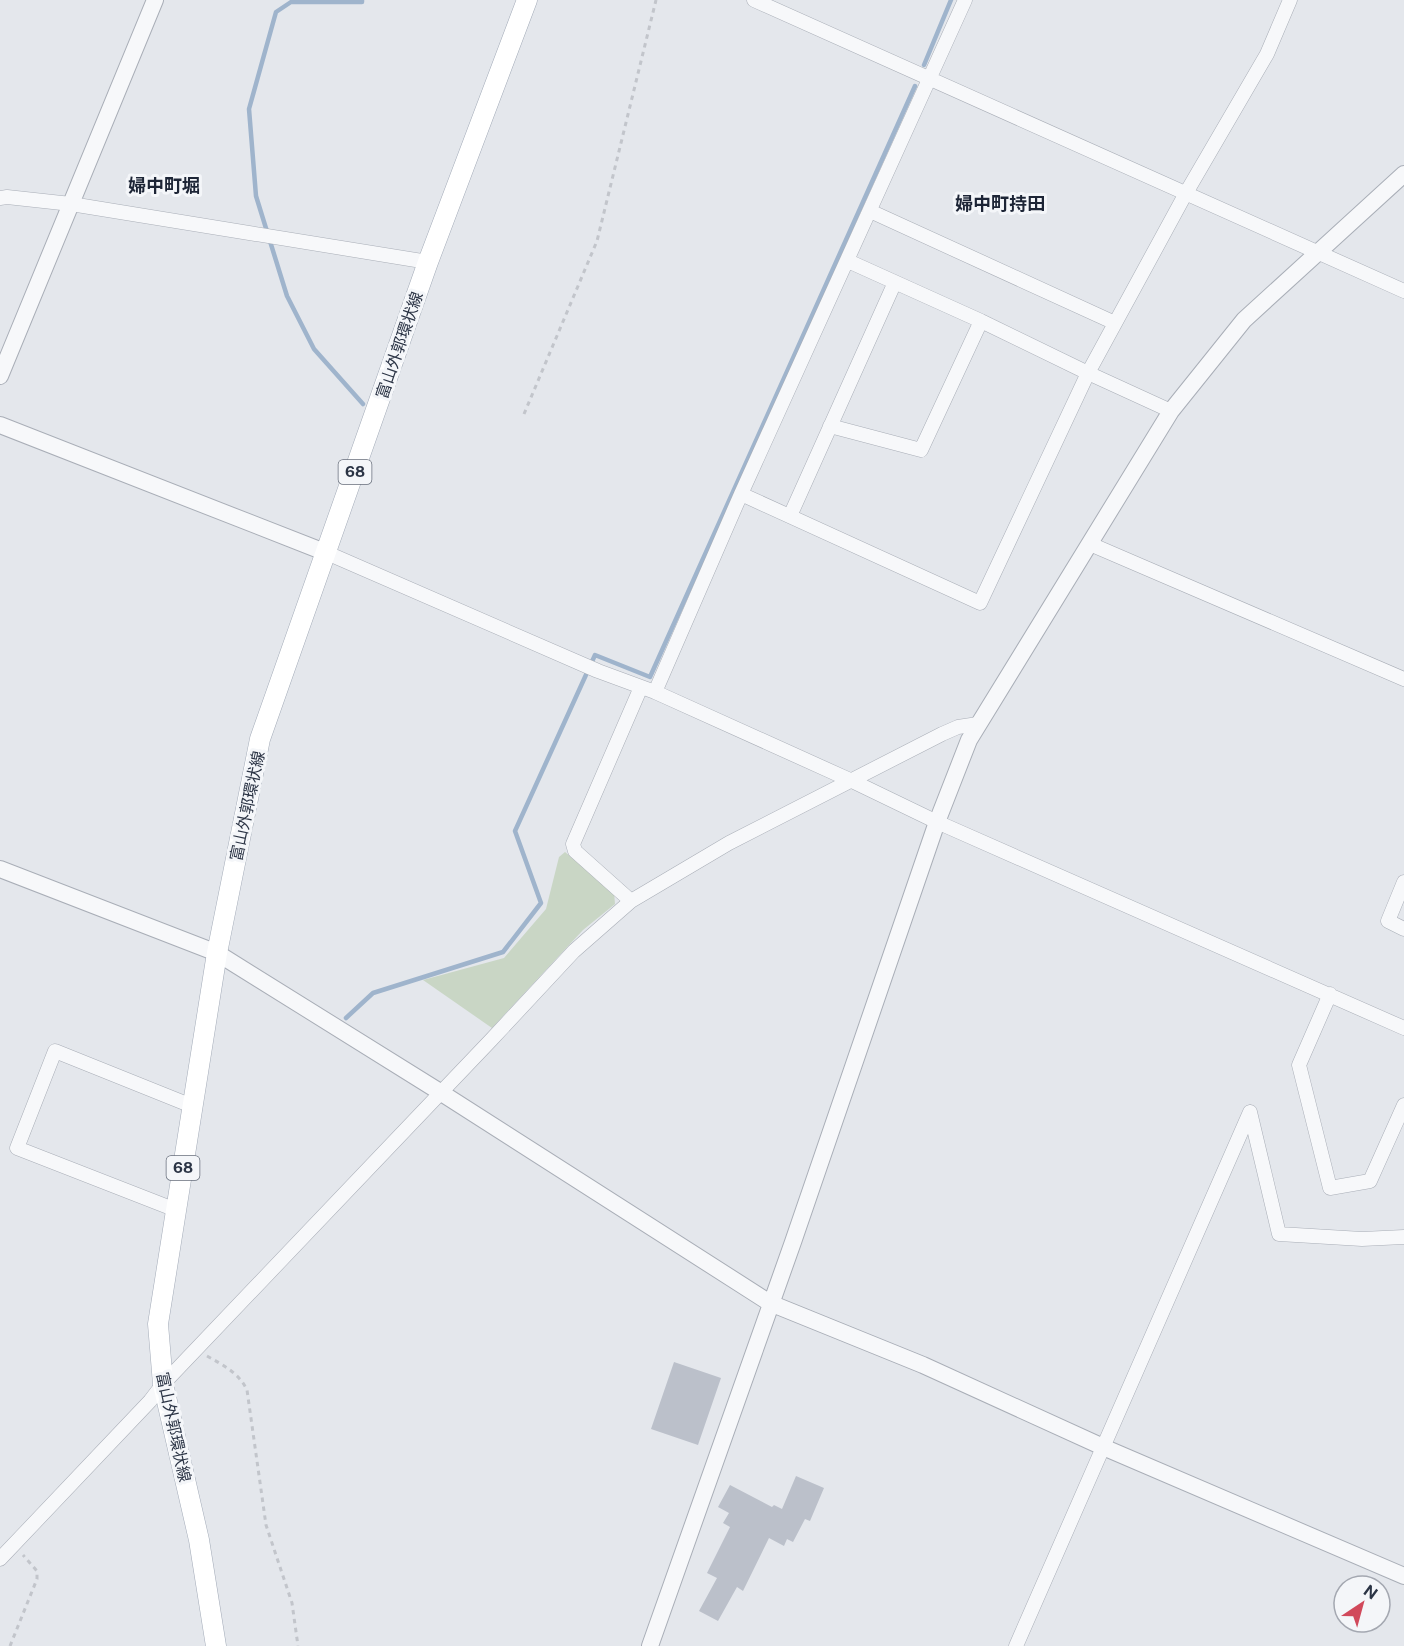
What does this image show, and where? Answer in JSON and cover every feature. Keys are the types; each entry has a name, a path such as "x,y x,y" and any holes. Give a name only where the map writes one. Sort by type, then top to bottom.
{"main road":[{"name":"富山外郭環状線","path":"216,1646 199,1540 163,1384 158,1324 216,953 260,739 428,262 527,0"}],"street":[{"path":"0,376 155,0"},
{"path":"754,0 1404,291"},
{"path":"655,692 741,494 965,0"},
{"path":"741,494 980,603 1088,373 1185,193 1267,54 1290,0"},
{"path":"650,1646 937,822 969,740 1172,411 1244,320 1404,174"},
{"path":"0,198 7,196 70,204 428,262"},
{"path":"870,211 1115,323"},
{"path":"848,261 1172,411"},
{"path":"790,516 895,282"},
{"path":"830,426 921,450 981,321"},
{"path":"0,425 327,553 598,671 655,692 937,822 1404,1028"},
{"path":"1090,544 1404,679"},
{"path":"631,901 575,851 573,843 640,687"},
{"path":"0,1559 574,951 631,901 729,843 850,780 950,730 978,724"},
{"path":"0,868 216,953 440,1092 770,1303 923,1365 1103,1447 1404,1576"},
{"path":"1404,882 1388,921 1404,929"},
{"path":"1330,994 1299,1065 1330,1188 1370,1181 1398,1135 1404,1105"},
{"path":"176,1210 17,1148 55,1051 192,1106"},
{"path":"1016,1646 1250,1112 1279,1234 1362,1239 1404,1237"}],"path":[{"path":"524,414 597,241 656,0"},
{"path":"196,1349 230,1369 242,1380 247,1390 266,1525 292,1603 298,1646"},
{"path":"10,1646 37,1579 37,1571 13,1545"}],"green space":[{"path":"565,852 614,892 615,904 583,930 492,1028 423,980 504,958 546,909 559,857"}],"building":[{"path":"674,1362 721,1378 698,1445 651,1429"},
{"path":"796,1476 824,1488 810,1521 805,1519 793,1542 787,1539 784,1546 769,1538 743,1591 737,1587 718,1621 699,1611 717,1578 707,1573 730,1527 723,1523 729,1513 718,1507 730,1485 772,1507 774,1505 782,1509"}],"waterway":[{"path":"362,0 362,2 291,2 276,12 249,109 256,196 287,296 314,349 363,404"},
{"path":"924,65 951,0"},
{"path":"346,1018 373,993 503,952 541,903 515,831 595,655 650,677 915,86"}],"district":[{"name":"婦中町堀","path":"164,186"},
{"name":"婦中町持田","path":"1000,204"}]}
